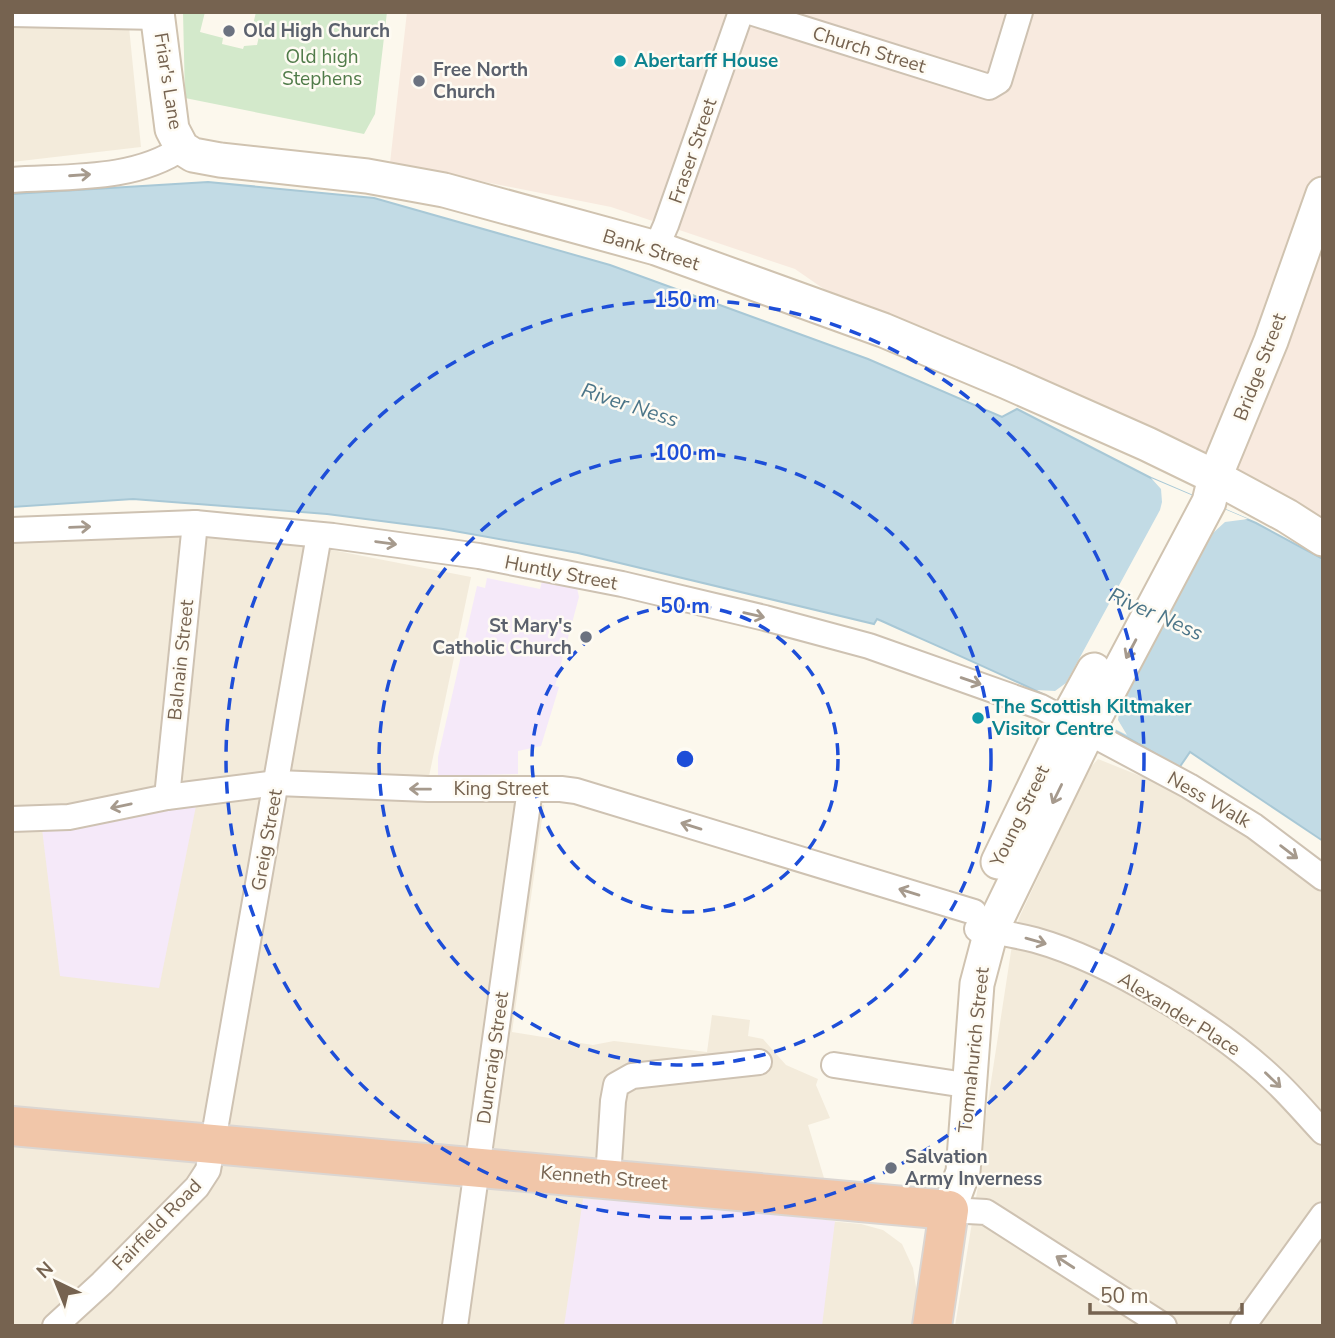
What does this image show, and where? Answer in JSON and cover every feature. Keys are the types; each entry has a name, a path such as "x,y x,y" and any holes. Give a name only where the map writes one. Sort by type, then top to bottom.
{"highway":[{"name":"Kenneth Street","path":"12,1126 948,1210"},
{"name":"Tomnahurich Street","path":"932,1326 948,1210"}],"main road":[{"name":"Friar's Lane","path":"157,14 172,129 182,148"},
{"name":"Bank Street","path":"182,148 193,155 220,160 367,176 444,190 656,248 905,340 1147,444 1204,491 1287,516 1323,539"},
{"name":"Bridge Street","path":"1080,720 1204,491 1245,407 1323,194"},
{"name":"Young Street","path":"982,923 1080,720"},
{"name":"Tomnahurich Street","path":"948,1210 943,1168 952,1083 955,993 982,923"},
{"name":"Tomnahurich Street","path":"948,1210 963,1172 982,923"}],"street":[{"name":"Fraser Street","path":"656,248 741,12"},
{"name":"Church Street","path":"750,12 989,87 999,81 1020,12"},
{"path":"12,14 157,14"},
{"path":"12,180 108,174 138,169 166,159 182,148"},
{"name":"Huntly Street","path":"12,530 195,523 318,534 478,556 622,584 765,618 894,654 1080,720"},
{"name":"Balnain Street","path":"167,797 195,523"},
{"name":"Greig Street","path":"213,1144 318,534"},
{"name":"Ness Walk","path":"1080,720 1254,826 1323,878"},
{"name":"King Street","path":"12,819 69,817 167,797 277,783 428,789 561,789 576,791 982,923"},
{"name":"Duncraig Street","path":"455,1326 530,789"},
{"name":"Alexander Place","path":"982,923 1090,961 1144,988 1255,1063 1323,1132"},
{"path":"608,1178 616,1085 632,1076 759,1062"},
{"path":"834,1065 952,1083"},
{"name":"Fairfield Road","path":"55,1326 102,1283 197,1187 208,1170 213,1144"},
{"name":"Kenneth Street","path":"948,1210 986,1212 1164,1326"},
{"path":"1242,1326 1323,1215"}],"shaded area":[{"path":"407,12 1323,12 1323,536 883,330 795,269 611,207 390,163"},
{"path":"12,25 129,27 141,147 12,162"},
{"path":"128,534 296,543 471,577 424,800 512,800 544,805 512,1032 593,1045 614,1041 707,1052 712,1015 750,1020 748,1036 763,1039 786,1065 818,1079 816,1085 830,1118 808,1125 824,1178 12,1106 12,540"},
{"path":"487,578 540,589 542,581 577,588 579,597 555,686 559,687 541,746 518,751 518,774 438,776 438,757 477,586 485,588"},
{"path":"1098,759 1285,834 1323,863 1323,1326 955,1326 1012,945 1019,918 1089,769"},
{"path":"196,806 159,988 60,976 42,829"},
{"path":"12,1145 861,1224 883,1230 902,1244 913,1268 917,1293 914,1326 12,1326"},
{"path":"583,1199 658,1202 835,1221 822,1326 564,1326"}],"green space":[{"name":"Old high Stephens","path":"183,12 205,12 200,32 223,38 222,44 243,49 244,46 257,45 260,32 252,29 256,12 387,12 375,114 364,134 185,98"}],"water":[{"name":"River Ness","path":"208,182 374,198 610,265 868,359 1002,417 1017,409 1151,478 1256,523 1323,559 1323,841 1190,752 1179,768 1068,707 877,619 874,624 578,553 443,529 327,514 133,499 12,507 12,194"}],"pier":[{"path":"1151,478 1248,519 1225,522 1213,533 1120,707 1118,720 1127,735 1037,690 1055,691 1066,683 1160,510 1161,489"}],"place":[{"name":"Old High Church","path":"229,31"},
{"name":"Abertarff House","path":"620,61"},
{"name":"Free North Church","path":"419,81"},
{"name":"St Mary's Catholic Church","path":"586,637"},
{"name":"The Scottish Kiltmaker Visitor Centre","path":"978,718"},
{"name":"Salvation Army Inverness","path":"891,1168"}]}
